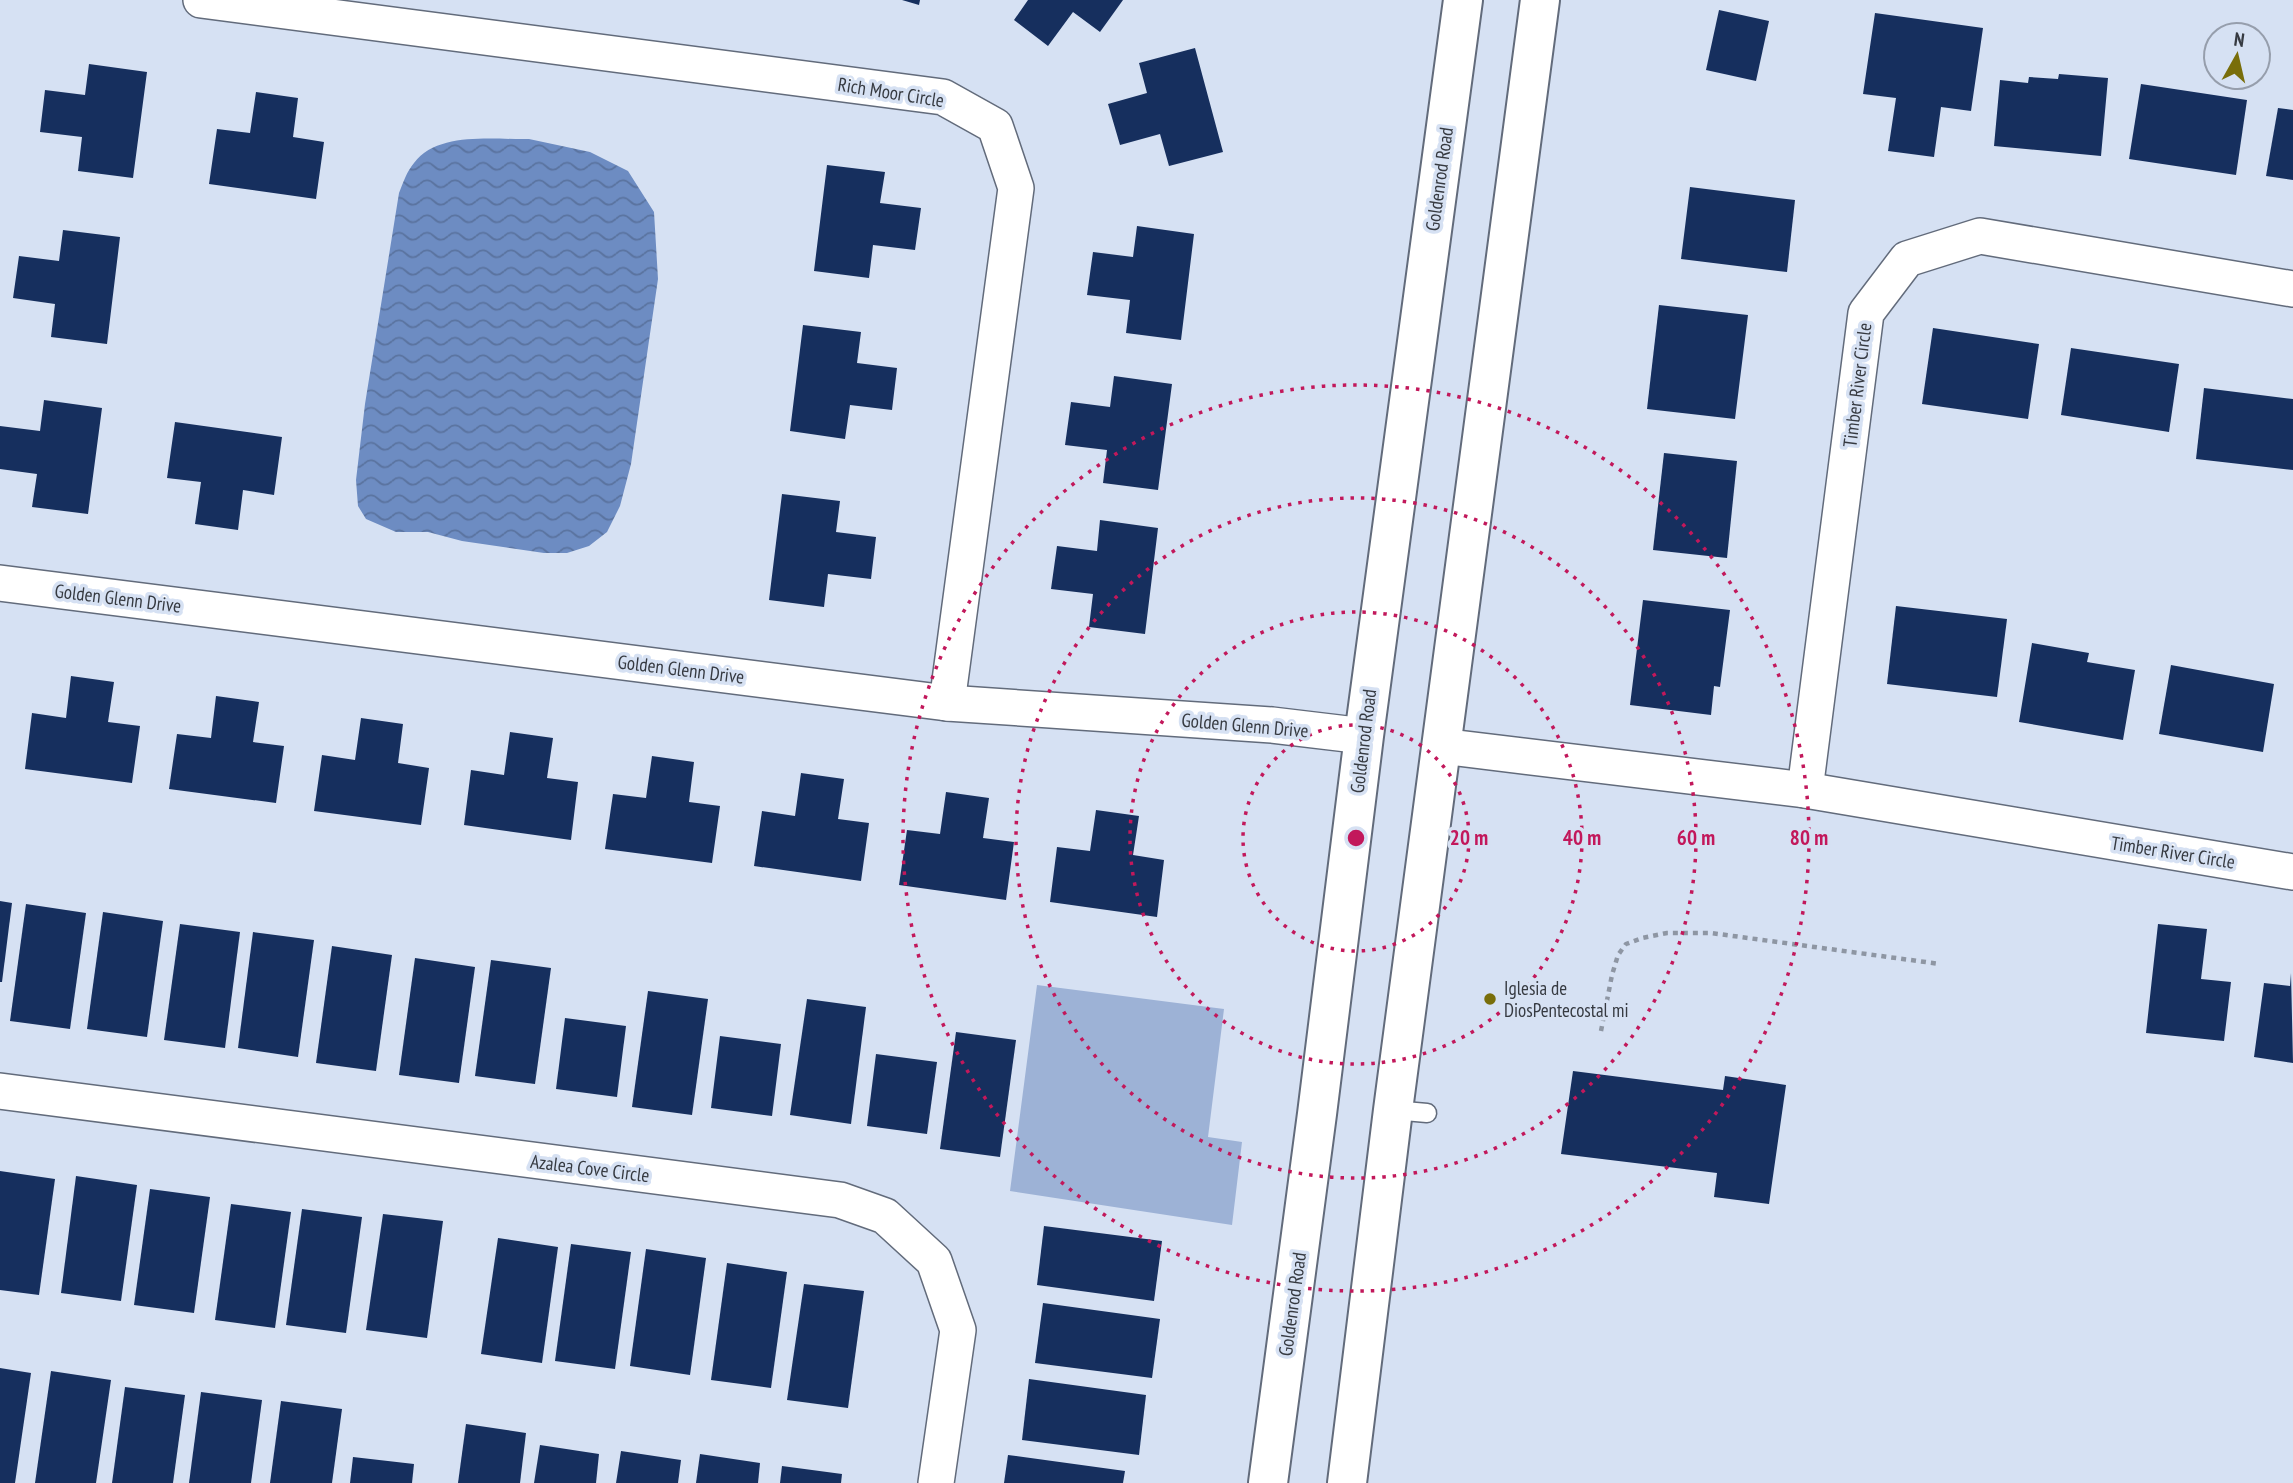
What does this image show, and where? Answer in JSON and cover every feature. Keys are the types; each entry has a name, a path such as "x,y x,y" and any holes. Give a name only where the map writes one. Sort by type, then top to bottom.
{"main road":[{"name":"Goldenrod Road","path":"1268,1483 1364,736 1463,0"},
{"path":"1347,1483 1410,1112 1441,746 1540,0"}],"street":[{"name":"Rich Moor Circle","path":"201,0 943,97 995,126 1016,188 947,702"},
{"name":"Timber River Circle","path":"1805,790 1866,313 1907,259 1980,236 2293,289"},
{"name":"Golden Glenn Drive","path":"0,583 947,702 1272,725 1364,736"},
{"name":"Timber River Circle","path":"1441,746 1805,790 2293,872"},
{"name":"Azalea Cove Circle","path":"0,1091 840,1200 885,1216 934,1261 958,1330 936,1483"}],"path":[{"path":"1601,1031 1618,955 1626,944 1655,935 1711,933 1940,964"}],"shaded area":[{"path":"1037,985 1224,1009 1208,1137 1242,1142 1232,1225 1010,1191"}],"water":[{"path":"467,139 529,139 590,152 628,171 654,212 658,279 631,464 620,506 607,532 589,546 567,553 544,553 462,541 428,532 396,532 366,519 358,506 356,480 365,404 399,193 405,177 424,153 437,146"}],"building":[{"path":"902,0 920,0 919,5"},
{"path":"1028,0 1123,0 1100,32 1073,12 1048,46 1014,20"},
{"path":"1719,10 1769,21 1756,81 1706,70"},
{"path":"1875,13 1983,28 1971,111 1941,107 1934,157 1888,151 1896,98 1863,94"},
{"path":"1195,48 1223,152 1169,166 1160,134 1120,145 1108,104 1147,93 1139,63"},
{"path":"89,64 147,72 133,178 78,171 82,137 40,132 45,90 85,95"},
{"path":"2059,74 2108,78 2101,156 1994,146 2000,80 2028,83 2029,77 2058,79"},
{"path":"2141,84 2247,100 2236,175 2129,159"},
{"path":"256,92 298,98 293,137 324,142 316,199 209,184 217,129 250,133"},
{"path":"2278,108 2293,110 2293,180 2266,176"},
{"path":"827,165 885,172 880,203 921,208 915,250 873,245 869,278 814,271"},
{"path":"1690,187 1795,200 1787,272 1681,259"},
{"path":"1137,226 1194,234 1181,340 1126,333 1130,300 1087,295 1093,252 1133,257"},
{"path":"63,230 120,237 107,344 51,337 55,304 13,298 19,256 59,261"},
{"path":"1659,305 1748,315 1735,419 1647,409"},
{"path":"803,325 861,332 857,363 897,368 892,410 850,405 845,439 790,431"},
{"path":"1933,328 2039,344 2028,419 1922,404"},
{"path":"2071,348 2179,364 2169,432 2061,415"},
{"path":"1114,376 1172,384 1158,490 1103,483 1107,450 1065,445 1071,402 1110,407"},
{"path":"2204,388 2293,399 2293,470 2196,459"},
{"path":"44,400 102,408 88,514 32,507 37,474 0,469 0,426 40,431"},
{"path":"175,422 282,437 274,495 243,490 238,530 195,524 201,482 167,478"},
{"path":"1664,453 1737,461 1727,558 1653,550"},
{"path":"782,494 840,501 836,532 876,537 871,579 828,574 824,607 769,600"},
{"path":"1100,520 1158,528 1145,634 1089,627 1093,594 1051,589 1057,546 1097,551"},
{"path":"1643,600 1730,610 1720,687 1714,686 1711,715 1630,705"},
{"path":"1896,606 2007,619 1997,697 1887,684"},
{"path":"2032,643 2089,653 2087,662 2135,670 2123,740 2019,722"},
{"path":"2171,665 2274,684 2263,752 2159,734"},
{"path":"71,676 114,682 108,722 140,726 132,783 25,769 32,713 66,718"},
{"path":"216,696 259,702 253,742 284,746 276,803 169,789 177,734 211,738"},
{"path":"361,718 403,724 398,763 429,768 421,825 314,811 322,755 355,760"},
{"path":"510,732 553,738 547,778 578,782 571,840 464,825 471,770 504,775"},
{"path":"652,756 694,762 689,802 720,806 712,863 605,849 613,794 646,798"},
{"path":"801,773 844,779 838,819 869,823 861,881 754,866 762,811 795,816"},
{"path":"946,792 989,798 983,838 1014,842 1006,900 899,885 907,830 940,834"},
{"path":"1096,810 1139,816 1133,855 1164,860 1157,917 1050,902 1057,847 1090,851"},
{"path":"0,901 12,903 2,982 0,982"},
{"path":"26,904 86,913 70,1029 10,1021"},
{"path":"103,912 163,921 147,1037 87,1029"},
{"path":"180,924 240,932 225,1048 164,1040"},
{"path":"2158,924 2207,929 2201,979 2231,982 2224,1041 2146,1033"},
{"path":"253,932 314,940 298,1057 238,1048"},
{"path":"332,946 392,955 376,1071 316,1063"},
{"path":"415,958 475,967 459,1083 399,1075"},
{"path":"491,960 551,968 535,1084 475,1076"},
{"path":"2291,973 2293,1063 2254,1057 2264,983 2290,986"},
{"path":"648,991 708,999 692,1115 632,1107"},
{"path":"807,999 866,1007 851,1124 790,1115"},
{"path":"565,1018 626,1026 617,1097 556,1089"},
{"path":"956,1032 1016,1040 1000,1157 940,1149"},
{"path":"720,1036 781,1044 772,1116 711,1108"},
{"path":"876,1054 937,1062 927,1134 867,1126"},
{"path":"1573,1071 1723,1090 1725,1076 1786,1085 1769,1204 1714,1197 1717,1173 1561,1154"},
{"path":"0,1171 55,1179 39,1295 0,1290"},
{"path":"76,1176 137,1185 121,1301 61,1293"},
{"path":"150,1189 210,1197 194,1313 134,1305"},
{"path":"231,1204 291,1212 275,1328 215,1320"},
{"path":"302,1209 362,1217 346,1333 286,1325"},
{"path":"383,1214 443,1221 427,1338 366,1330"},
{"path":"1044,1226 1162,1241 1154,1301 1037,1285"},
{"path":"498,1238 558,1247 542,1363 481,1354"},
{"path":"571,1244 631,1252 615,1369 555,1361"},
{"path":"646,1249 706,1258 690,1375 630,1366"},
{"path":"727,1263 787,1272 771,1388 711,1380"},
{"path":"804,1284 864,1291 848,1408 787,1400"},
{"path":"1043,1303 1160,1319 1152,1378 1035,1363"},
{"path":"0,1368 31,1373 15,1483 0,1483"},
{"path":"51,1371 111,1380 96,1483 35,1483"},
{"path":"1029,1379 1146,1395 1139,1455 1022,1440"},
{"path":"125,1387 185,1395 173,1483 112,1483"},
{"path":"201,1392 262,1400 251,1483 189,1483"},
{"path":"281,1401 342,1409 332,1483 270,1483"},
{"path":"466,1424 526,1433 520,1483 458,1483"},
{"path":"540,1445 599,1454 596,1483 534,1483"},
{"path":"621,1451 681,1460 678,1483 616,1483"},
{"path":"700,1454 760,1463 758,1483 696,1483"},
{"path":"1008,1455 1125,1471 1123,1483 1004,1483"},
{"path":"353,1457 414,1464 412,1483 350,1483"},
{"path":"782,1466 842,1474 841,1483 780,1483"}],"place":[{"name":"Iglesia de DiosPentecostal mi","path":"1490,999"}]}
